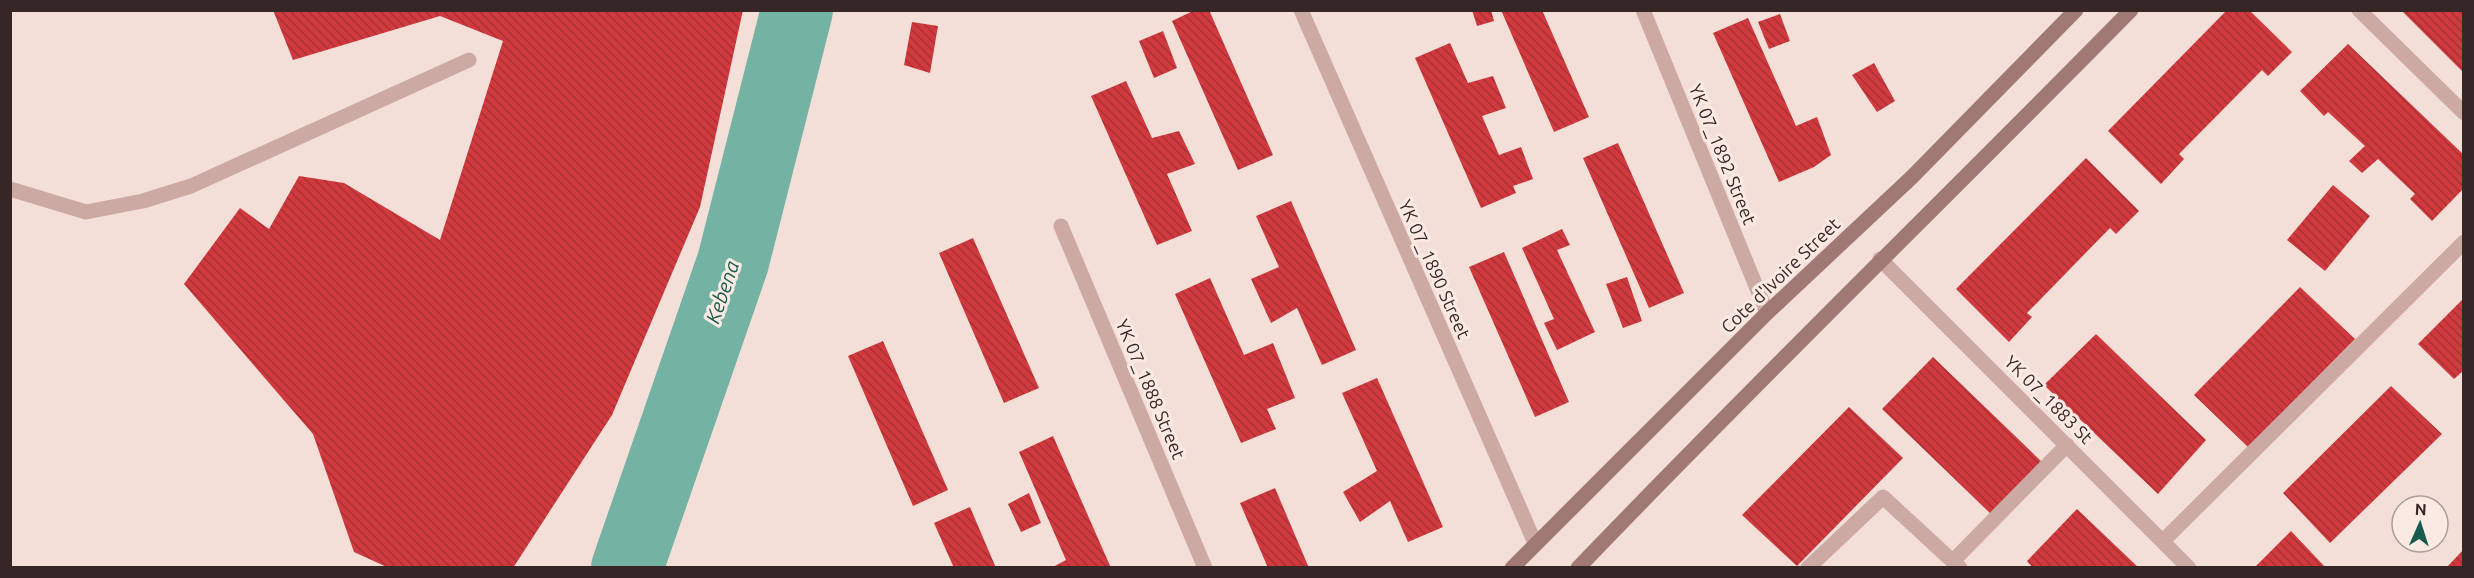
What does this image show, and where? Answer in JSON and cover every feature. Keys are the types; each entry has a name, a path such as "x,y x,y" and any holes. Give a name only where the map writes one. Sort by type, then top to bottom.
{"main road":[{"name":"Cote d'Ivoire Street","path":"1512,567 1767,313 1912,177 2076,10"},
{"path":"1578,567 1880,259 1982,161 2131,10"}],"street":[{"name":"YK 07_1890 Street","path":"1301,10 1535,543"},
{"name":"YK 07_1892 Street","path":"1643,10 1767,313"},
{"path":"2359,10 2463,113"},
{"path":"10,189 86,212 144,201 191,186 469,60"},
{"name":"YK 07_1888 Street","path":"1060,226 1205,567"},
{"path":"2163,541 2463,242"},
{"name":"YK 07_1883 St","path":"1880,259 2189,567"},
{"path":"1808,567 1883,497 1956,564 2067,445"}],"building":[{"path":"273,10 743,10 700,207 612,415 513,568 389,568 354,552 313,434 184,284 240,208 269,229 299,176 344,183 440,240 503,41 440,16 293,60"},
{"path":"1195,10 1209,10 1273,155 1238,170 1172,21"},
{"path":"1472,10 1491,10 1494,21 1477,26"},
{"path":"1501,10 1542,10 1589,117 1554,132"},
{"path":"2227,10 2249,10 2292,52 2268,76 2262,70 2179,154 2184,159 2161,184 2108,131"},
{"path":"2401,10 2464,10 2464,73"},
{"path":"1780,14 1790,41 1769,49 1758,22"},
{"path":"1748,18 1796,126 1817,117 1831,155 1814,167 1779,182 1713,33"},
{"path":"912,22 938,26 930,73 904,65"},
{"path":"1163,31 1177,68 1154,78 1139,41"},
{"path":"1450,43 1468,83 1493,76 1506,108 1482,116 1499,155 1521,147 1533,179 1513,186 1516,193 1481,208 1415,58"},
{"path":"2348,44 2464,155 2464,188 2432,221 2410,199 2415,194 2378,159 2362,173 2349,161 2365,146 2328,112 2324,116 2300,91"},
{"path":"1874,63 1895,101 1877,112 1852,75"},
{"path":"1126,81 1152,138 1179,131 1195,164 1167,174 1192,231 1157,245 1091,96"},
{"path":"1618,143 1684,293 1649,308 1583,158"},
{"path":"2086,158 2139,211 2116,234 2110,228 2027,313 2032,317 2009,342 1956,289"},
{"path":"2333,185 2370,216 2325,271 2287,240"},
{"path":"1291,201 1356,350 1322,365 1297,308 1271,323 1251,279 1279,267 1256,216"},
{"path":"1562,229 1570,245 1557,250 1595,332 1557,350 1544,323 1554,319 1522,248"},
{"path":"973,238 1039,388 1004,403 939,253"},
{"path":"1504,252 1569,402 1535,417 1469,267"},
{"path":"1627,277 1642,321 1623,328 1606,284"},
{"path":"1210,278 1244,355 1273,343 1295,398 1267,409 1276,429 1241,443 1175,294"},
{"path":"2300,287 2355,339 2248,447 2194,395"},
{"path":"2464,298 2464,370 2454,379 2418,344"},
{"path":"2096,334 2206,440 2158,494 2044,385"},
{"path":"883,341 948,490 913,506 848,356"},
{"path":"1933,357 2044,464 1993,516 1882,409"},
{"path":"1377,378 1443,527 1408,542 1390,501 1360,522 1343,492 1377,471 1342,393"},
{"path":"2391,386 2442,434 2330,543 2283,493"},
{"path":"1849,407 1903,458 1797,566 1742,515"},
{"path":"1053,436 1111,568 1051,568 1066,560 1019,452"},
{"path":"1275,488 1309,568 1268,568 1240,503"},
{"path":"1029,493 1041,523 1021,532 1008,504"},
{"path":"970,507 996,568 954,568 934,523"},
{"path":"2077,509 2139,568 2033,568 2027,561"},
{"path":"2291,531 2326,568 2254,568"},
{"path":"2464,549 2464,568 2446,568"}],"waterway":[{"name":"Kebena","path":"627,568 733,262 797,10"}]}
